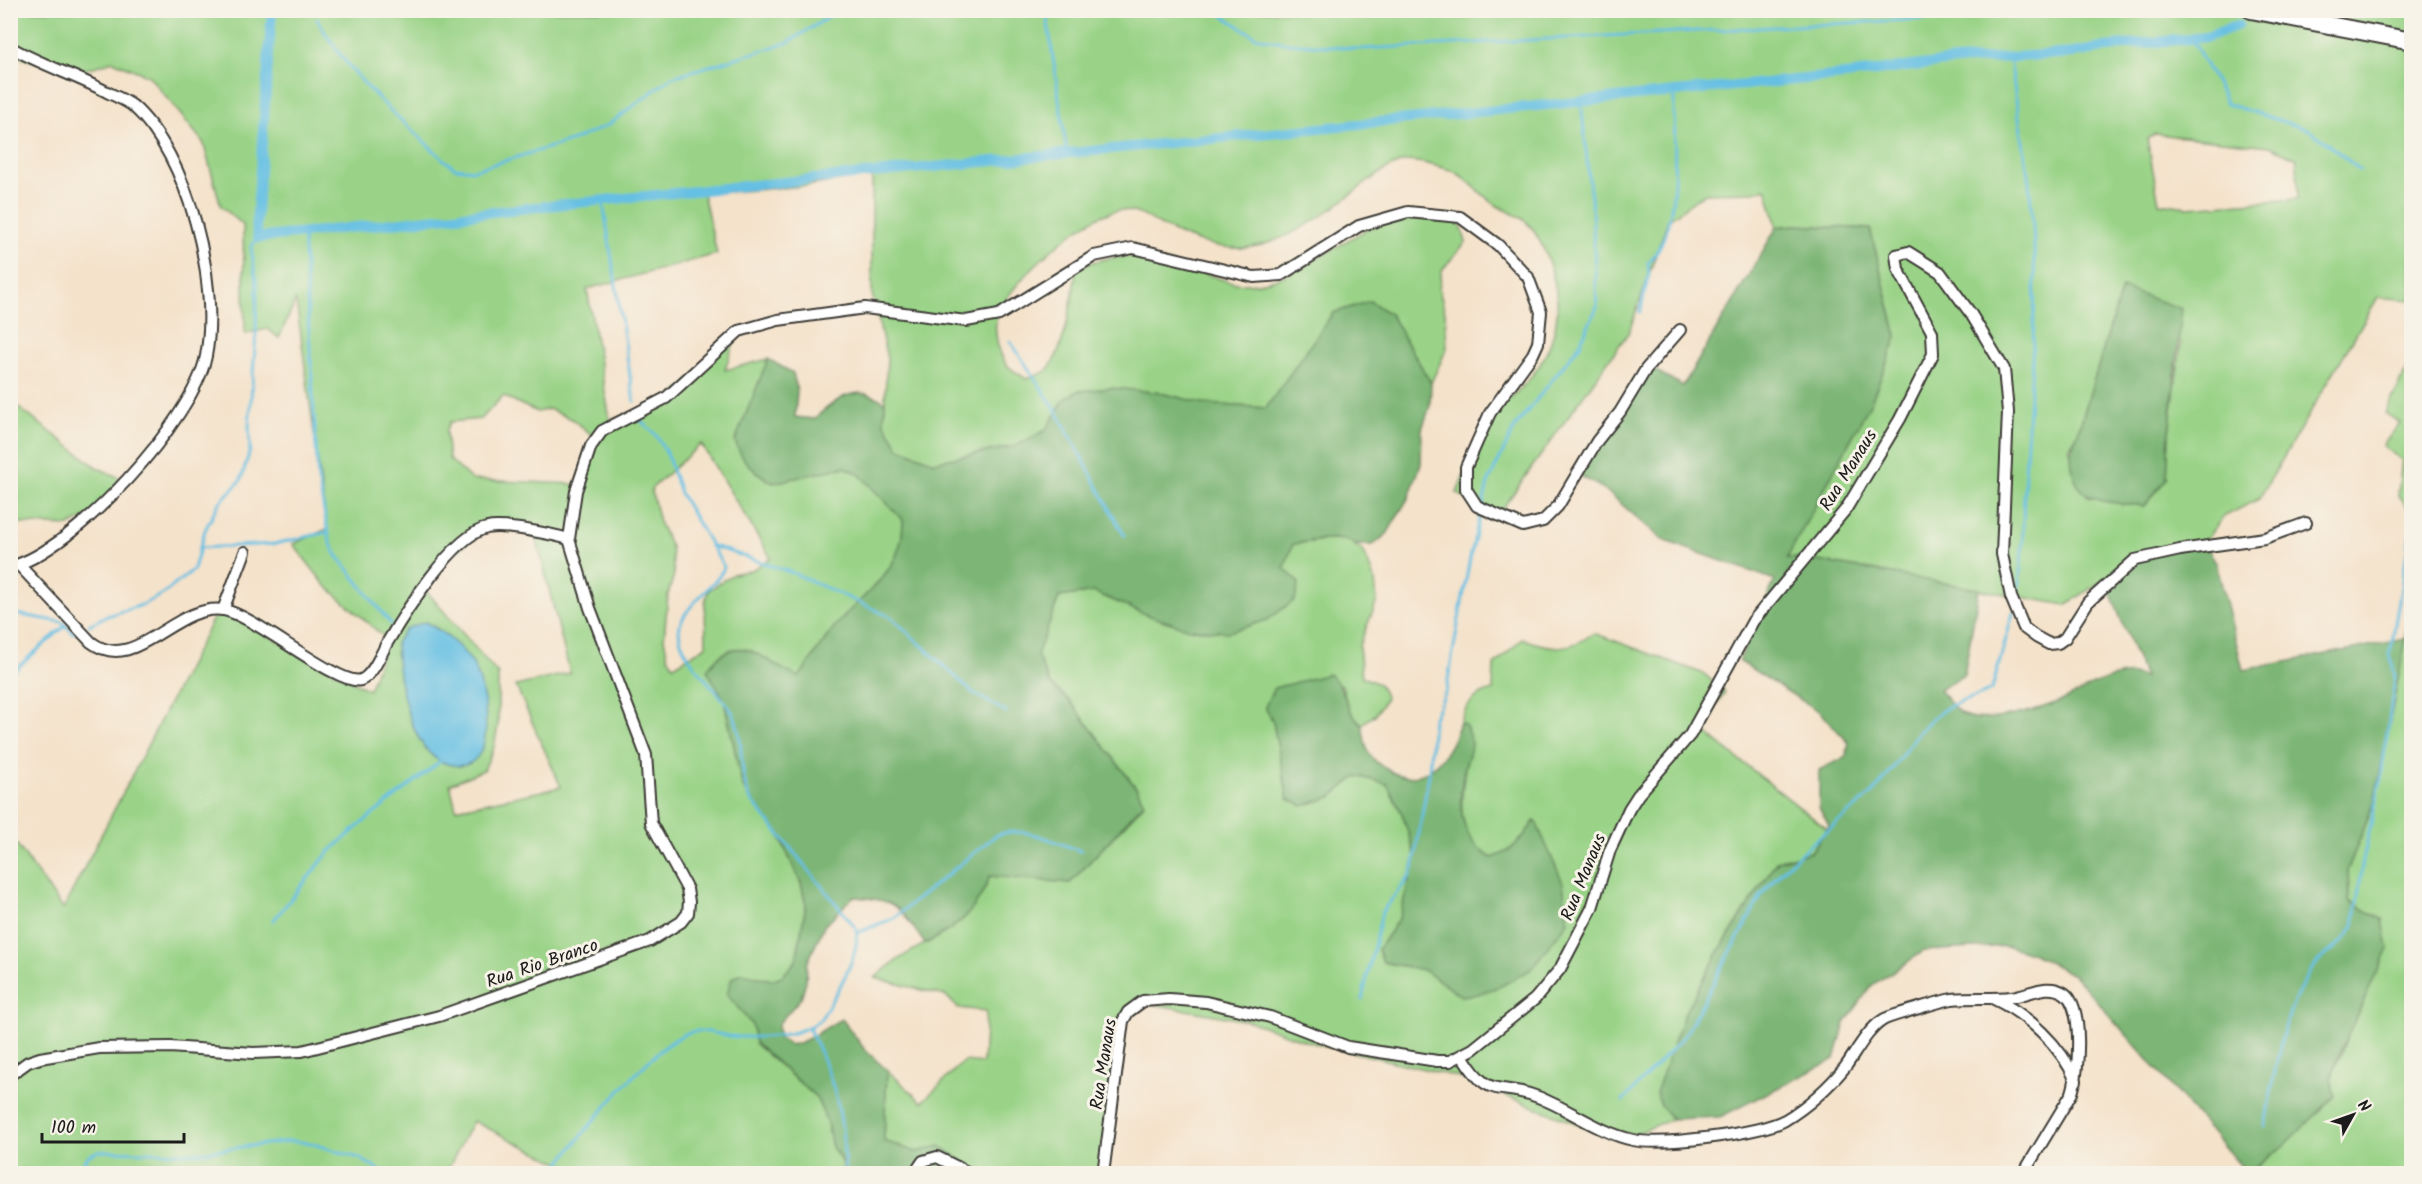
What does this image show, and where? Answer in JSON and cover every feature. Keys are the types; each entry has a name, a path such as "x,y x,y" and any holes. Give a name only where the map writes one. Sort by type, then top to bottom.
{"main road":[{"path":"2251,10 2412,41"}],"street":[{"path":"10,47 133,106 166,148 189,198 203,250 208,308 206,356 192,392 167,429 121,486 86,523 52,547 15,566 91,642 103,651 119,652 143,644 174,622 192,615 224,610 243,617 331,671 357,681 363,679 373,667 413,598 455,550 487,528 540,532 568,539 576,491 591,446 602,430 666,399 739,331 778,320 865,308 966,321 999,315 1094,256 1133,248 1254,277 1281,275 1359,226 1408,212 1460,217 1498,244 1528,277 1541,312 1538,343 1533,354 1490,413 1466,467 1466,489 1477,506 1523,526 1543,520 1558,506 1597,441 1620,412 1646,369 1680,330"},
{"name":"Rua Manaus","path":"1103,1173 1124,1021 1128,1012 1143,1001 1169,999 1239,1009 1270,1017 1348,1047 1437,1061 1463,1057 1535,999 1560,969 1592,908 1610,850 1629,809 1638,795 1690,735 1753,621 1846,509 1900,419 1933,354 1932,332 1898,269 1896,255 1908,252 1940,272 1971,314 2004,369 2008,412 2002,554 2011,597 2024,628 2036,638 2049,644 2058,643 2065,638 2088,602 2135,560 2180,550 2265,538 2306,523"},
{"name":"Rua Rio Branco","path":"10,1074 28,1062 39,1058 99,1048 170,1047 253,1053 302,1051 440,1016 650,941 681,922 688,913 687,889 651,824 646,755 590,608 568,539"},
{"path":"224,610 245,552"},
{"path":"1463,1057 1473,1074 1487,1087 1536,1096 1623,1137 1654,1142 1711,1137 1769,1126 1796,1113 1829,1084 1882,1020 1953,999 2017,997 2046,988 2064,993 2074,1008 2078,1055 2076,1081 2072,1093 2023,1173"},
{"path":"1993,999 2030,1020 2070,1068 2076,1081"},
{"path":"914,1173 923,1161 937,1157 970,1173"}],"green space":[{"path":"11,11 2411,11 2411,300 2378,297 2259,499 2223,517 2204,542 2134,560 2066,605 1802,558 1787,558 1871,402 1897,337 1870,229 1795,225 1777,227 1766,188 1753,192 1705,193 1668,220 1629,332 1495,519 1457,493 1489,411 1504,402 1529,379 1548,350 1557,317 1557,300 1546,255 1528,224 1496,205 1457,173 1422,163 1403,162 1374,177 1303,228 1277,240 1251,247 1230,248 1208,244 1175,232 1136,213 1124,210 1109,212 1072,234 1033,268 1004,302 996,322 997,341 1004,360 1009,367 1026,379 1047,370 1058,351 1070,307 1076,268 1107,258 1136,257 1164,261 1240,284 1269,281 1310,263 1368,229 1388,221 1410,217 1435,218 1460,223 1466,242 1442,270 1439,289 1445,312 1447,348 1431,383 1390,314 1298,365 1266,408 1206,404 1156,392 1065,398 1046,430 1015,446 934,462 899,448 884,422 887,358 872,294 872,176 806,186 703,194 717,254 587,289 610,420 667,402 736,336 725,370 768,359 764,372 802,475 845,467 858,473 903,520 902,538 890,567 836,625 799,678 752,651 741,649 730,650 719,657 707,670 724,700 742,784 750,799 778,833 801,884 806,905 796,961 782,977 771,980 742,973 732,978 744,1014 752,1025 755,1044 816,1097 827,1122 832,1147 843,1163 843,1173 579,1173 473,1121 446,1173 11,1173 10,835 63,909 218,609 369,690 381,656 384,637 325,585 293,544 327,529 296,300 279,338 268,329 245,334 243,225 221,206 203,142 149,76 113,61 74,73 11,55","holes":["2155,134 2270,146 2297,159 2298,199 2187,207 2159,203 2147,139","2122,288 2181,343 2169,433 2167,478 2145,506 2088,497 2069,448 2077,436","503,396 537,412 549,409 572,419 598,440 577,484 472,480 449,459 446,431 450,422 481,419","701,444 771,558 752,570 733,574 708,591 705,602 706,646 674,666 668,657 664,639 668,595 674,574 671,547 659,522 651,489","484,528 535,533 570,673 516,686 561,787 456,809 450,784 484,770 494,747 498,725 498,674 427,592 421,582","435,627 472,662 425,749 412,724 396,652"]},
{"path":"1795,225 1870,229 1897,337 1871,402 1787,558 1802,558 1979,589 1964,675 1939,690 1959,712 1984,719 1998,718 2028,712 2055,703 2114,677 2134,675 2144,677 2105,579 2134,560 2204,542 2216,562 2243,670 2406,639 2374,803 2348,869 2349,901 2383,920 2388,949 2340,1052 2331,1079 2335,1096 2285,1145 2247,1173 2075,976 2036,955 2009,946 1924,951 1872,985 1845,1023 1835,1059 1720,1117 1672,1119 1661,1106 1656,1093 1684,1014 1721,948 1777,861 1811,852 1829,826 1819,807 1819,770 1846,757 1849,743 1820,712 1739,661 1775,580 1663,540 1604,489 1572,471 1649,367 1683,386 1777,227"},
{"path":"2122,288 2182,309 2169,433 2167,478 2144,506 2108,502 2088,495 2075,479 2071,458 2072,447"},
{"path":"1370,301 1390,314 1431,383 1430,406 1422,429 1421,464 1409,497 1387,534 1373,545 1355,545 1349,541 1334,538 1293,544 1284,568 1299,583 1295,600 1267,620 1229,632 1189,629 1147,615 1094,592 1059,597 1037,655 1050,684 1070,701 1137,789 1144,803 1070,883 990,876 979,900 965,917 948,931 925,944 903,914 889,903 880,900 853,897 824,926 807,964 806,981 801,998 778,1024 779,1038 791,1045 798,1043 842,1019 865,1050 887,1070 884,1141 916,1152 940,1146 981,1173 843,1173 843,1163 832,1147 827,1122 816,1097 755,1043 752,1025 727,994 732,978 742,973 771,980 782,976 796,961 806,905 801,883 778,833 750,799 742,784 724,700 707,670 719,657 730,650 741,649 751,651 799,677 836,625 890,567 902,538 903,520 858,473 845,467 773,483 754,470 745,460 735,441 768,359 793,373 797,391 795,417 814,419 830,405 847,395 865,393 875,396 885,402 884,422 899,448 934,462 1016,446 1046,430 1065,398 1078,391 1112,388 1156,392 1206,404 1266,408 1333,313"},
{"path":"2411,362 2411,513 2398,495 2402,460 2382,446 2400,423 2385,413"},
{"path":"10,401 98,468 123,479 92,514 69,526 11,523"},
{"path":"1334,539 1350,541 1364,552 1375,581 1377,601 1359,646 1362,677 1379,684 1386,698 1376,714 1362,724 1349,713 1342,685 1265,707 1273,722 1288,799 1331,797 1357,776 1387,784 1403,816 1415,856 1400,917 1378,949 1383,962 1424,970 1461,996 1530,970 1544,950 1535,821 1512,848 1492,858 1471,840 1463,819 1462,807 1466,726 1460,722 1472,701 1481,694 1493,690 1494,665 1522,639 1551,647 1560,647 1576,643 1594,633 1704,674 1725,692 1699,728 1827,829 1811,852 1777,861 1721,948 1684,1014 1661,1106 1672,1119 1635,1134 1599,1132 1458,1077 1305,1041 1249,1021 1146,1003 1119,1017 1102,1173 981,1173 940,1147 916,1152 884,1141 887,1070 922,1102 964,1061 983,1063 986,1011 958,1008 946,996 875,978 908,953 955,926 980,897 990,876 1070,883 1144,804 1137,789 1070,701 1050,684 1036,655 1059,597 1094,592 1147,615 1284,568 1293,544"},
{"path":"2411,605 2411,1173 2247,1174 2285,1145 2331,1079 2357,1012 2383,920 2349,901 2348,869 2374,803"},
{"path":"1329,674 1340,687 1351,711 1362,724 1366,745 1372,757 1388,770 1401,776 1424,773 1434,766 1450,746 1460,722 1466,725 1471,744 1462,784 1463,820 1473,842 1492,858 1512,848 1535,820 1563,883 1568,922 1530,970 1501,986 1478,994 1461,996 1424,970 1383,962 1378,949 1400,917 1415,856 1403,816 1387,784 1357,776 1331,797 1303,806 1288,799 1273,722 1265,707 1274,688"}],"water":[{"path":"425,622 445,635 464,652 473,664 481,686 486,731 478,756 465,765 447,764 434,757 424,746 408,712 399,675 396,643 405,629"}],"waterway":[{"path":"272,10 256,225 258,238 546,206 1854,74 1943,62 2073,53 2115,46 2207,37 2238,25"},
{"path":"317,19 344,59 391,111 455,168 474,170 574,140 608,125 672,77 787,43 840,10"},
{"path":"1046,10 1067,153"},
{"path":"1214,10 1256,37 1288,43 1361,49 2091,10"},
{"path":"2192,39 2227,104 2310,130 2360,170"},
{"path":"2010,56 2030,192 2035,263 2022,552 2016,598"},
{"path":"1640,312 1649,275 1648,263 1659,247 1667,228 1672,206 1675,158 1674,91"},
{"path":"1483,505 1488,483 1515,427 1579,346 1597,307 1592,208 1581,101"},
{"path":"603,202 634,401"},
{"path":"303,233 318,479 330,542 336,554 391,624"},
{"path":"89,625 104,617 142,605 163,594 194,569 205,530 219,503 241,480 250,450 249,426 257,287 251,247 258,238"},
{"path":"1010,341 1056,410 1124,535"},
{"path":"552,1174 598,1116 640,1069 680,1036 696,1031 739,1037 776,1036 800,1031 820,1020 846,976 857,939 856,928 751,800 744,779 739,735 733,714 683,647 679,636 683,617 717,579 724,567 680,493 667,454 656,435 637,417"},
{"path":"1362,999 1382,912 1409,877 1413,868 1429,774 1433,720 1446,691 1470,558 1481,511"},
{"path":"2265,1126 2280,1046 2300,989 2315,966 2345,938 2354,925 2363,860 2381,778 2395,677 2390,654 2412,523"},
{"path":"199,548 274,544 328,532"},
{"path":"710,545 793,573 891,617 972,692 1006,712"},
{"path":"10,613 62,622 73,633 76,632"},
{"path":"1623,1101 1685,1035 1761,896 1773,881 1799,854 1871,794 1931,719 1948,707 1992,689 2013,613"},
{"path":"10,674 65,626"},
{"path":"273,921 329,852 442,760"},
{"path":"857,933 894,918 995,836 1005,833 1027,833 1081,851"},
{"path":"808,1027 825,1064 836,1098 843,1133 845,1174"},
{"path":"75,1174 88,1156 98,1151 194,1153 290,1141 310,1143 359,1158 385,1174"}]}
